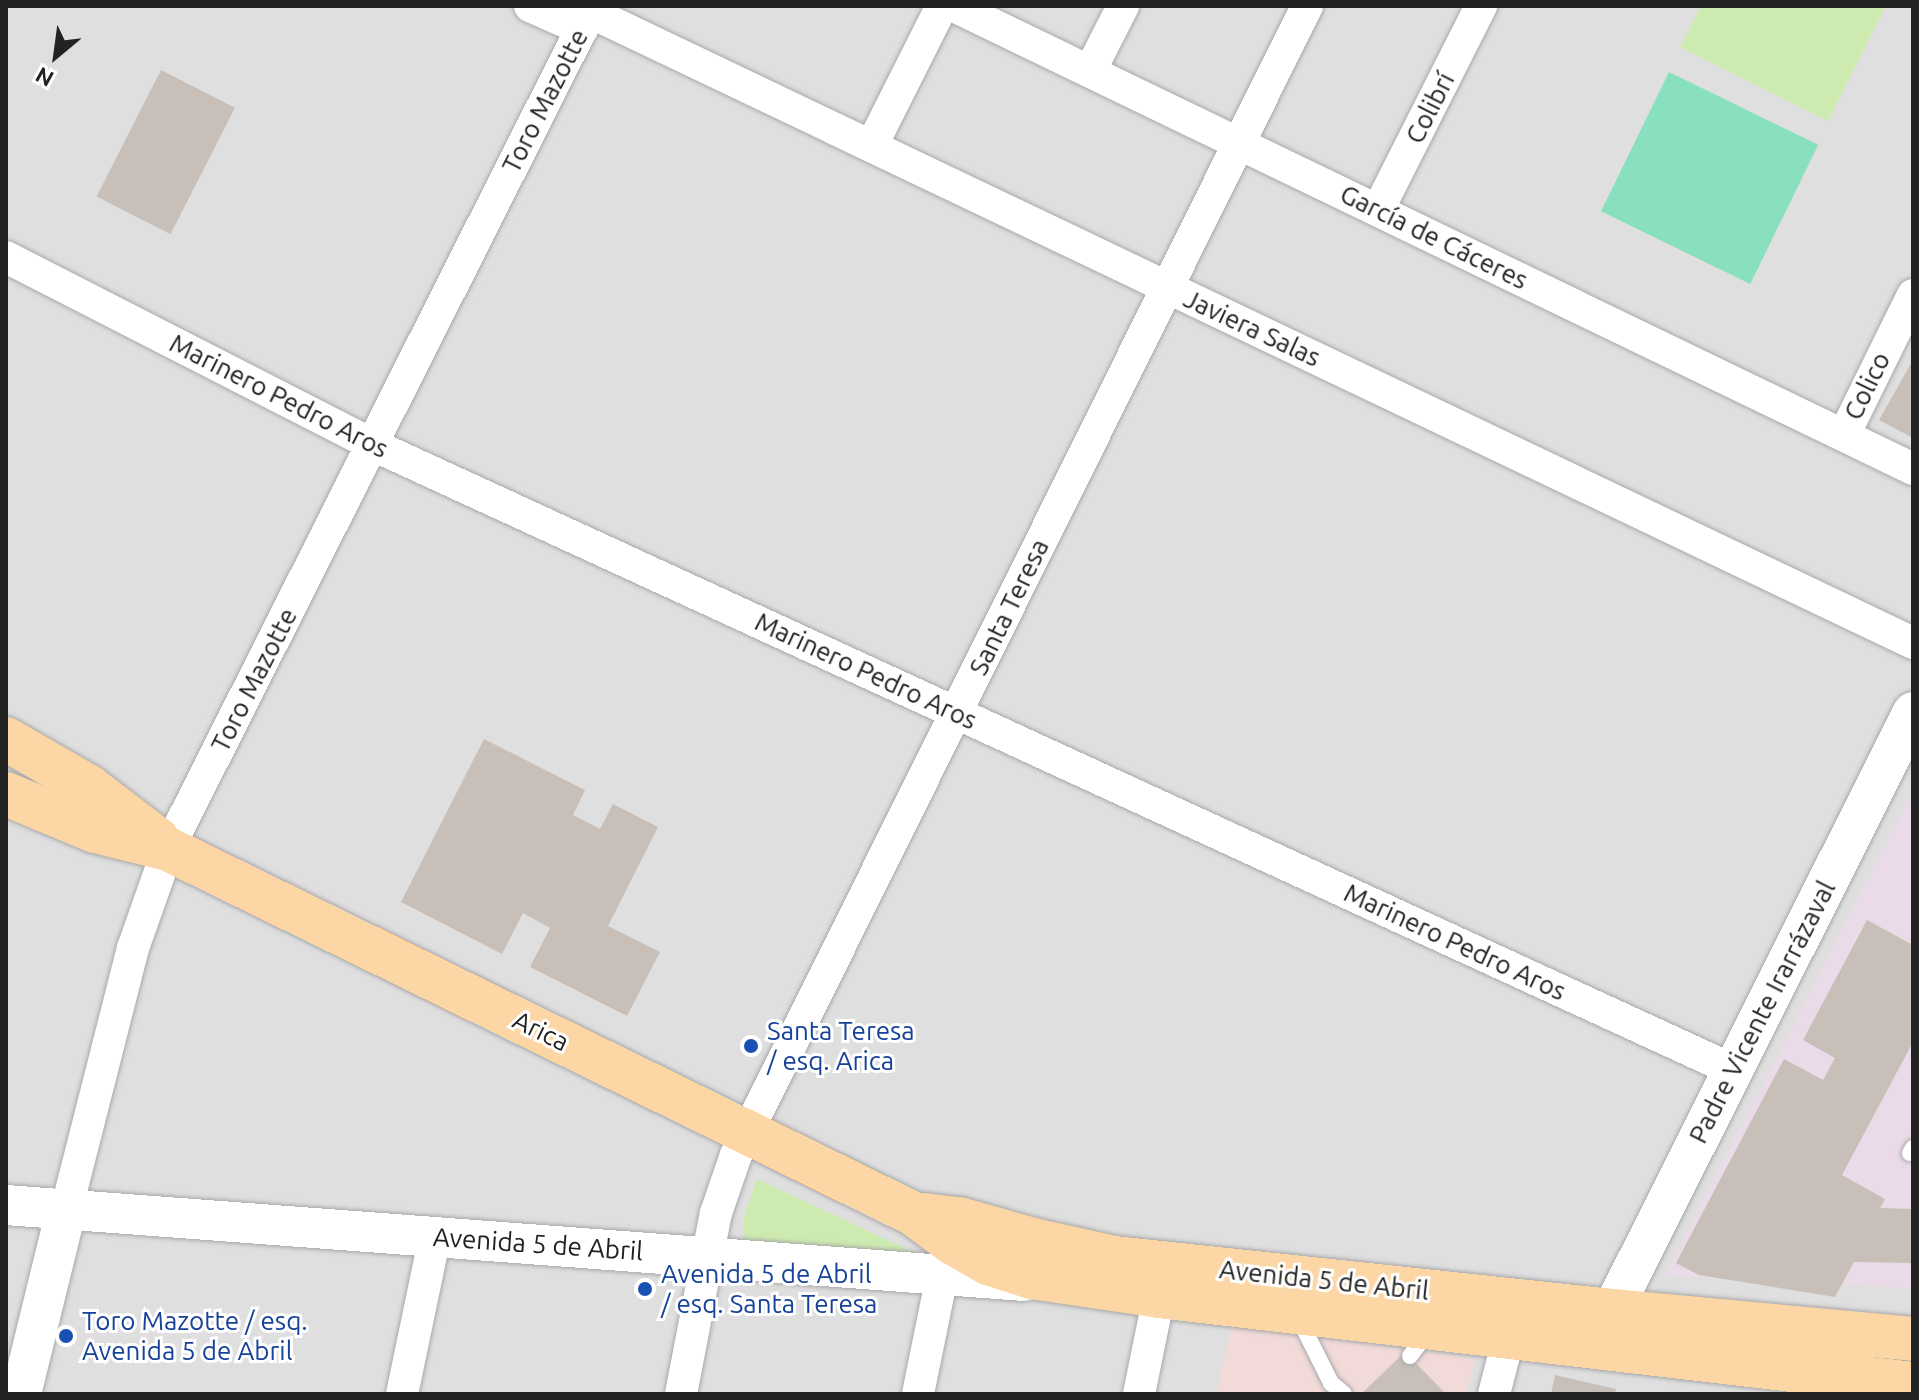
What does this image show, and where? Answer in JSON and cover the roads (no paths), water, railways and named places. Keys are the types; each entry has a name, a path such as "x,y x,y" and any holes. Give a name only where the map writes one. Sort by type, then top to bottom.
{"main road":[{"name":"Arica","path":"6,739 89,787 168,849 914,1214"},
{"name":"Arica","path":"6,794 95,831 168,849"},
{"name":"Avenida 5 de Abril","path":"914,1214 959,1219 1114,1258 1612,1311 1913,1339"},
{"name":"Avenida 5 de Abril","path":"914,1214 953,1243 988,1263 1031,1277 1070,1284 1295,1312 1420,1342 1509,1336 1913,1384"}],"street":[{"name":"Javiera Salas","path":"530,6 588,16 872,145 1913,643"},
{"path":"872,145 942,6"},
{"name":"García de Cáceres","path":"954,6 1913,469"},
{"path":"1090,71 1123,6"},
{"name":"Santa Teresa","path":"681,1394 722,1192 747,1132 1307,6"},
{"name":"Colibrí","path":"1378,210 1481,6"},
{"name":"Toro Mazotte","path":"21,1394 133,948 168,849 588,16"},
{"name":"Marinero Pedro Aros","path":"6,257 373,445 1733,1070"},
{"name":"Colico","path":"1844,435 1913,295"},
{"name":"Padre Vicente Irarrázaval","path":"1612,1311 1913,712"},
{"name":"Avenida 5 de Abril","path":"6,1205 67,1207 1070,1284"},
{"path":"402,1394 435,1236"},
{"path":"918,1394 942,1276"},
{"path":"1139,1394 1159,1296"},
{"path":"1494,1394 1509,1336"}],"lane":[{"path":"1295,1312 1331,1383 1344,1394"}],"place":[{"name":"Santa Teresa / esq. Arica","path":"751,1046"},
{"name":"Avenida 5 de Abril / esq. Santa Teresa","path":"645,1289"},
{"name":"Toro Mazotte / esq. Avenida 5 de Abril","path":"66,1336"}]}
